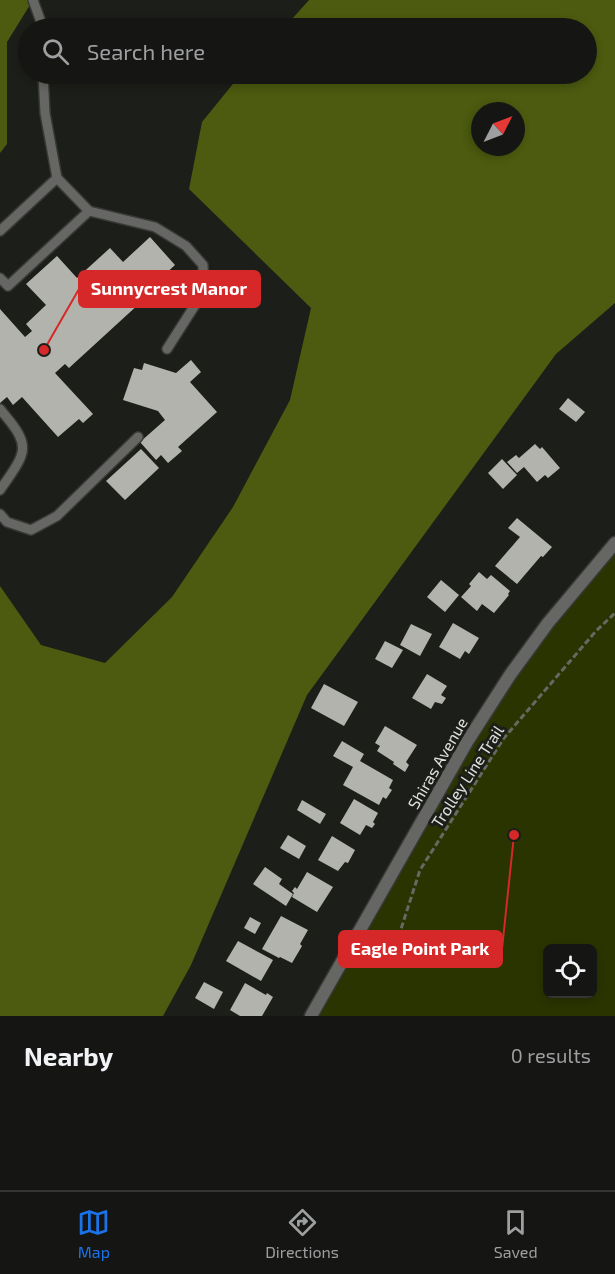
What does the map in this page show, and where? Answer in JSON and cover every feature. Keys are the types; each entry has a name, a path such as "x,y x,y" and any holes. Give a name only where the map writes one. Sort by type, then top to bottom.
{"street":[{"name":"Shiras Avenue","path":"311,1016 467,742 510,675 548,623 615,543"}],"lane":[{"path":"33,0 40,18"},
{"path":"44,84 45,113 57,178 89,212 155,227 186,246 203,265 204,291 167,349"},
{"path":"0,231 57,178"},
{"path":"0,278 8,286 89,212"},
{"path":"0,409 16,429 23,444 21,456 0,490"},
{"path":"0,514 7,522 31,530 57,516 138,437"}],"path":[{"name":"Trolley Line Trail","path":"398,946 401,929 420,870 504,738 596,631 615,613"}],"green space":[{"path":"0,0 33,0 22,18 18,18 18,24 7,42 7,144 0,153"},
{"path":"309,0 615,0 615,303 556,354 307,695 191,965 163,1016 0,1016 0,586 41,645 105,663 172,597 233,507 290,400 311,308 189,189 202,122 233,84 597,84 597,18 293,18"},
{"path":"615,543 615,1016 311,1016 467,742"}],"building":[{"path":"150,237 175,265 149,289 152,292 69,368 65,364 55,373 93,414 83,423 79,419 58,437 22,397 13,405 7,397 0,403 0,309 25,337 32,331 26,324 46,305 26,284 57,256 77,278 110,248 123,262"},
{"path":"191,360 201,372 190,382 217,412 178,447 182,451 168,463 161,455 156,460 140,442 165,420 158,411 123,400 134,368 142,370 144,363 176,373"},
{"path":"568,398 585,412 576,422 559,409"},
{"path":"535,444 540,449 542,447 560,468 548,478 545,475 537,482 524,467 517,473 507,462 516,455 519,458"},
{"path":"141,449 159,468 125,500 106,481"},
{"path":"502,459 517,475 503,489 488,473"},
{"path":"517,518 552,547 543,557 541,556 517,584 495,566 520,537 508,528"},
{"path":"479,572 487,579 491,575 510,591 494,613 482,604 477,611 461,597"},
{"path":"441,580 459,595 445,612 427,597"},
{"path":"453,623 479,638 469,654 465,651 460,659 439,647"},
{"path":"411,624 432,634 420,656 400,645"},
{"path":"385,641 403,650 392,668 375,659"},
{"path":"427,674 447,686 441,695 446,698 442,704 435,702 431,709 412,698"},
{"path":"324,684 358,702 344,726 311,708"},
{"path":"385,726 417,745 406,762 409,765 405,772 377,751 380,746 375,743"},
{"path":"342,741 364,754 360,761 393,780 389,788 392,790 386,799 383,797 379,805 343,785 353,767 333,756"},
{"path":"354,799 378,813 372,828 366,825 360,835 340,823"},
{"path":"302,800 326,814 320,824 297,810"},
{"path":"288,835 306,846 299,859 280,848"},
{"path":"332,836 355,850 348,863 345,862 338,871 318,860"},
{"path":"265,867 282,879 279,884 293,894 286,906 253,884"},
{"path":"307,872 333,887 317,912 292,897 294,893 292,891 295,887 297,889"},
{"path":"281,916 308,930 292,963 262,949"},
{"path":"250,917 261,923 255,934 244,928"},
{"path":"238,941 273,960 261,981 226,961"},
{"path":"204,982 223,992 214,1009 195,998"},
{"path":"245,983 273,997 262,1016 240,1016 230,1010"}],"place":[{"name":"Sunnycrest Manor","path":"44,350"},
{"name":"Eagle Point Park","path":"514,835"}]}
